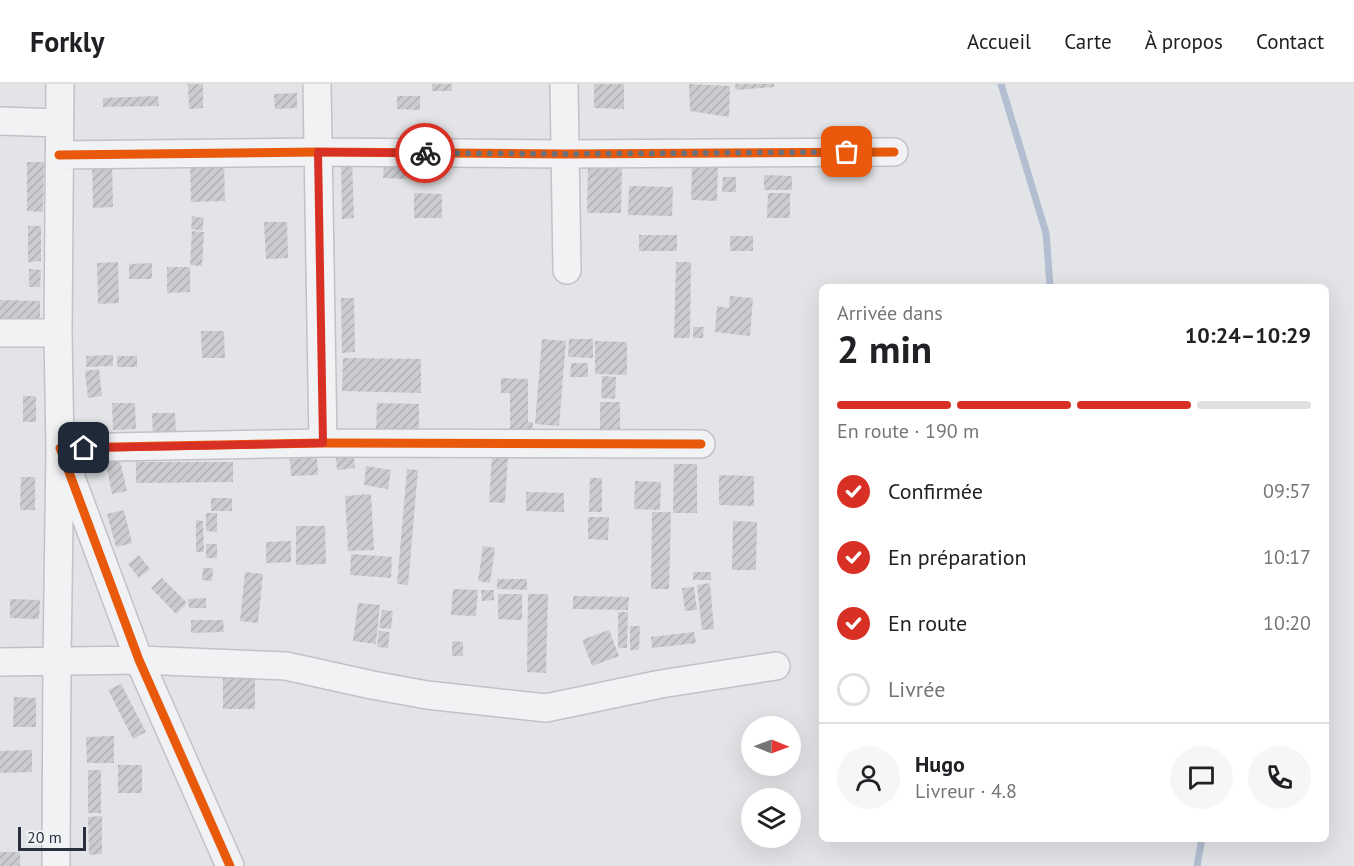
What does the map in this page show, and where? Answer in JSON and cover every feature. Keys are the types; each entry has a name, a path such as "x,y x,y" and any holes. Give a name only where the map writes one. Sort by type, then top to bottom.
{"street":[{"path":"56,866 60,448 58,333 60,84"},
{"path":"317,84 323,443"},
{"path":"564,84 567,270"},
{"path":"0,121 59,123"},
{"path":"59,155 318,152 565,154 894,152"},
{"path":"0,333 58,333"},
{"path":"60,448 323,443 702,444"},
{"path":"60,448 140,660 230,866"},
{"path":"0,662 140,660 286,666 372,685 427,694 546,708 661,684 776,666"}],"building":[{"path":"188,84 203,84 203,108 189,109"},
{"path":"432,84 452,84 452,91 432,91"},
{"path":"594,84 624,84 624,109 594,108"},
{"path":"689,84 730,86 729,117 690,111"},
{"path":"735,84 774,84 774,87 736,90"},
{"path":"297,93 297,108 275,109 274,94"},
{"path":"158,96 159,106 103,107 103,98"},
{"path":"397,96 420,96 420,110 397,109"},
{"path":"112,160 113,207 93,208 92,161"},
{"path":"224,161 225,201 191,202 190,162"},
{"path":"341,161 352,161 354,218 342,219"},
{"path":"27,162 44,162 43,212 27,211"},
{"path":"692,162 718,162 717,201 691,200"},
{"path":"384,164 407,165 407,179 383,178"},
{"path":"588,165 622,165 621,213 587,213"},
{"path":"764,175 792,176 792,190 764,190"},
{"path":"723,177 736,177 736,192 722,192"},
{"path":"629,186 673,187 672,216 628,215"},
{"path":"414,193 442,194 442,218 414,218"},
{"path":"768,193 790,193 790,218 767,218"},
{"path":"192,216 204,218 202,231 191,229"},
{"path":"264,222 287,222 288,258 266,259"},
{"path":"28,226 41,226 41,261 28,262"},
{"path":"192,231 204,232 202,266 190,265"},
{"path":"639,235 677,235 677,251 639,251"},
{"path":"730,236 753,236 753,251 730,251"},
{"path":"118,262 119,303 98,304 97,263"},
{"path":"676,262 691,262 690,338 674,338"},
{"path":"152,263 152,279 129,279 129,264"},
{"path":"167,267 190,267 190,292 167,293"},
{"path":"29,269 41,270 40,287 29,287"},
{"path":"730,296 753,298 750,336 715,332 717,306 729,308"},
{"path":"341,298 354,298 355,352 342,353"},
{"path":"0,300 40,301 40,321 0,320"},
{"path":"693,327 704,327 703,338 693,338"},
{"path":"201,331 224,331 225,358 202,358"},
{"path":"542,339 566,341 559,426 535,424"},
{"path":"569,339 593,339 593,358 568,357"},
{"path":"595,341 627,342 627,375 595,374"},
{"path":"113,355 113,366 86,367 86,356"},
{"path":"117,356 137,356 137,367 117,367"},
{"path":"343,358 421,359 421,393 342,391"},
{"path":"571,363 588,363 588,377 570,377"},
{"path":"99,369 102,396 88,398 85,371"},
{"path":"602,376 616,377 615,399 601,398"},
{"path":"501,378 528,379 528,422 533,422 532,437 510,437 510,393 501,393"},
{"path":"23,396 36,396 36,422 23,422"},
{"path":"600,402 620,402 620,430 600,430"},
{"path":"112,403 135,403 136,429 113,430"},
{"path":"377,403 419,404 419,430 376,429"},
{"path":"152,413 175,413 176,438 153,438"},
{"path":"492,455 508,456 505,503 489,502"},
{"path":"119,456 127,491 112,494 105,459"},
{"path":"317,457 318,475 291,476 290,459"},
{"path":"354,457 355,468 337,470 336,458"},
{"path":"136,462 233,462 233,482 136,483"},
{"path":"674,464 697,464 697,513 673,513"},
{"path":"366,466 391,470 388,489 364,485"},
{"path":"407,469 418,470 408,585 397,584"},
{"path":"719,475 754,476 754,506 719,505"},
{"path":"21,477 35,477 35,510 20,510"},
{"path":"590,478 602,478 602,512 589,512"},
{"path":"635,481 661,482 660,510 634,509"},
{"path":"526,492 564,493 564,512 526,511"},
{"path":"371,494 374,550 348,551 345,496"},
{"path":"211,498 232,498 232,511 211,511"},
{"path":"124,510 132,543 116,547 107,514"},
{"path":"652,512 671,512 669,589 651,589"},
{"path":"206,513 217,513 217,532 206,531"},
{"path":"588,517 609,517 608,540 588,539"},
{"path":"196,520 203,521 204,552 196,552"},
{"path":"733,521 757,522 756,570 732,570"},
{"path":"296,526 325,526 326,564 296,565"},
{"path":"291,541 291,562 266,563 266,542"},
{"path":"206,544 217,544 217,558 206,558"},
{"path":"483,546 495,548 490,583 478,581"},
{"path":"351,554 392,557 391,578 350,575"},
{"path":"139,555 150,569 139,578 128,564"},
{"path":"203,568 213,568 212,581 202,580"},
{"path":"245,572 263,574 258,623 240,621"},
{"path":"693,572 711,572 711,580 693,580"},
{"path":"162,578 187,603 176,614 151,588"},
{"path":"497,579 527,579 527,590 497,589"},
{"path":"710,583 714,629 702,630 697,585"},
{"path":"694,587 697,610 685,611 682,588"},
{"path":"453,589 478,590 476,616 451,615"},
{"path":"481,590 494,590 494,600 482,601"},
{"path":"498,594 522,594 522,620 498,619"},
{"path":"528,594 548,594 546,673 527,672"},
{"path":"573,596 629,597 628,610 573,609"},
{"path":"206,598 206,608 189,608 188,599"},
{"path":"10,599 40,600 39,619 10,618"},
{"path":"358,603 380,605 376,644 353,641"},
{"path":"382,610 393,611 391,629 379,628"},
{"path":"618,612 628,612 627,648 618,648"},
{"path":"191,620 223,620 224,632 191,633"},
{"path":"630,626 640,626 639,650 630,650"},
{"path":"609,630 619,656 592,666 582,640"},
{"path":"379,631 390,632 388,648 377,647"},
{"path":"694,632 696,643 652,648 651,637"},
{"path":"452,641 463,642 463,656 452,656"},
{"path":"223,671 255,671 255,709 223,709"},
{"path":"121,684 146,732 133,739 108,690"},
{"path":"14,697 36,698 36,727 13,727"},
{"path":"114,736 114,763 87,763 86,737"},
{"path":"32,750 32,772 0,773 0,751"},
{"path":"118,765 142,765 142,793 118,793"},
{"path":"88,770 101,770 101,813 88,813"},
{"path":"102,816 102,854 89,855 88,817"},
{"path":"0,852 20,852 20,866 0,866"}],"waterway":[{"path":"1001,84 1046,233 1050,284"},
{"path":"1197,866 1201,842"}],"cycle path":[{"path":"59,155 318,152 565,154 894,152"},
{"path":"230,866 139,660 60,448 323,443 701,444"}],"way so far":[{"path":"425,153 847,152"}],"route":[{"path":"84,448 323,443 318,152 425,153"}]}
